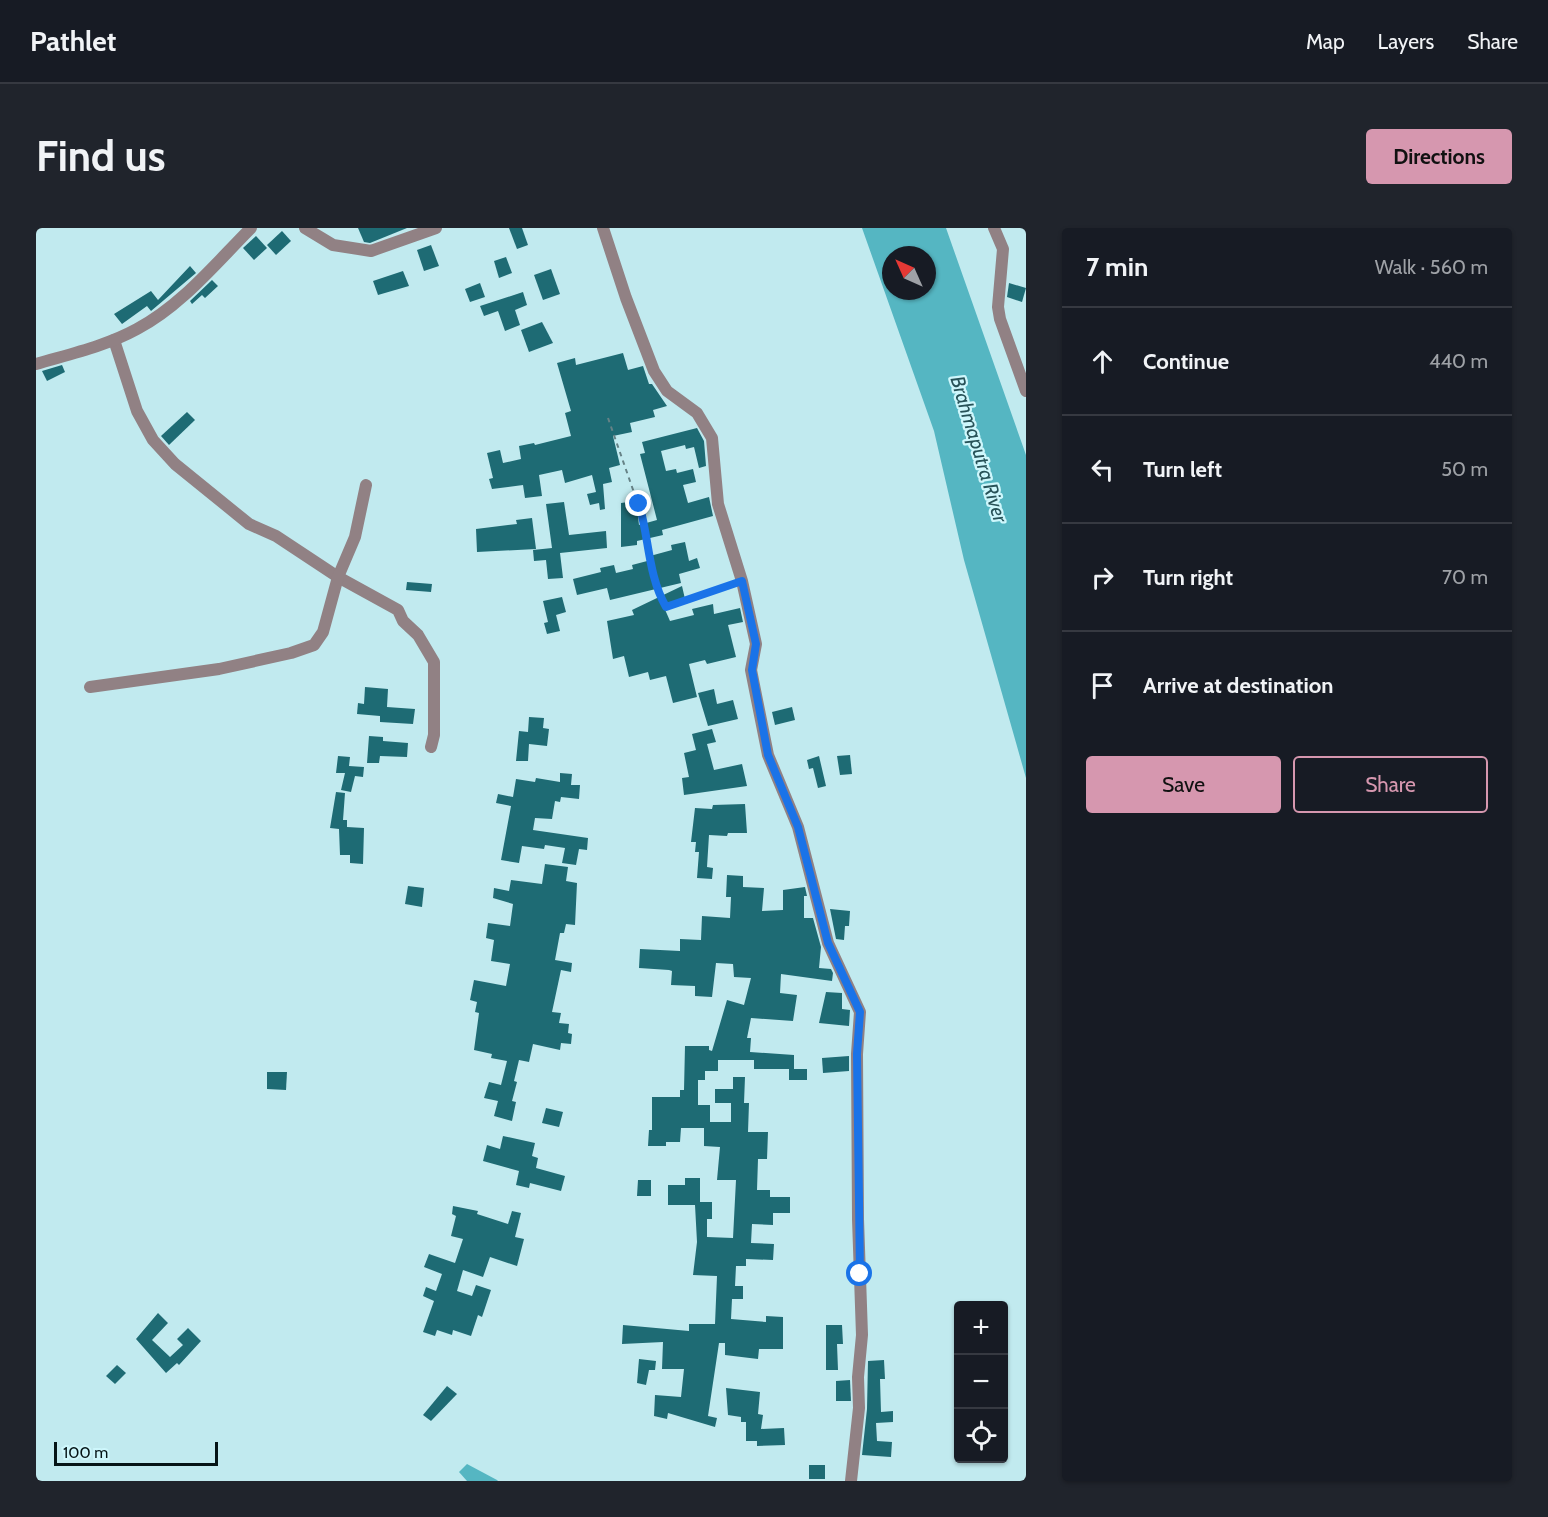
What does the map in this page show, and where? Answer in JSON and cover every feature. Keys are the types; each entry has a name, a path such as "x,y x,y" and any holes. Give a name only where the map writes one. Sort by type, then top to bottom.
{"street":[{"path":"36,364 114,340 139,328 195,284 251,228"},
{"path":"305,228 333,245 370,251 436,228"},
{"path":"603,228 626,298 654,370 667,391 697,413 712,438 718,504 742,581 756,644 752,670 768,755 798,827 828,943 860,1012 857,1054 858,1219 862,1335 858,1377 860,1408 851,1481"},
{"path":"994,228 1003,249 998,307 1000,319 1026,391"},
{"path":"114,340 137,411 153,440 175,464 249,524 276,536 339,577 398,610 403,621 418,635 434,662 431,747"},
{"path":"90,687 219,669 291,653 314,645 323,632 330,615 339,577 355,537 366,485"}],"path":[{"path":"608,418 646,527 648,552 664,605 668,607 742,581"}],"water":[{"name":"Brahmaputra River","path":"862,228 946,228 1026,455 1026,778 964,560 934,431 888,300 936,300 936,246 882,246 882,284"},
{"path":"467,1464 498,1481 467,1481 459,1472"}],"building":[{"path":"358,228 407,228 370,243 364,242"},
{"path":"509,228 522,228 528,245 517,249"},
{"path":"282,231 291,241 276,255 267,245"},
{"path":"256,236 267,248 254,260 243,248"},
{"path":"431,245 439,266 424,271 417,250"},
{"path":"506,257 512,273 499,278 494,261"},
{"path":"190,266 196,273 151,311 147,306 122,324 114,314 151,291 158,300"},
{"path":"551,269 560,294 543,300 534,275"},
{"path":"403,271 409,286 378,295 373,281"},
{"path":"212,280 218,286 205,298 202,295 192,304 190,301"},
{"path":"480,283 485,297 470,302 465,289"},
{"path":"1009,283 1026,288 1022,302 1007,297"},
{"path":"523,292 527,305 515,310 520,325 505,331 498,311 484,316 480,306"},
{"path":"542,322 553,343 529,352 521,330"},
{"path":"623,353 628,370 643,366 649,384 652,384 667,406 653,410 655,417 630,423 632,432 613,436 620,465 609,468 612,482 603,484 605,509 600,510 599,503 590,505 587,494 596,492 592,475 565,483 562,470 539,475 542,496 525,498 523,485 492,489 489,479 493,478 487,453 500,450 503,463 521,459 519,446 534,443 535,445 571,436 565,413 571,411 557,363 575,358 576,365"},
{"path":"62,365 65,372 47,381 42,371"},
{"path":"187,412 195,420 169,445 161,436"},
{"path":"697,428 704,441 706,466 699,468 694,447 686,449 685,445 661,451 666,471 676,469 677,473 693,469 696,482 683,485 688,503 709,497 713,516 662,530 663,535 637,541 637,545 621,547 621,503 636,501 639,525 657,520 640,454 645,453 642,442"},
{"path":"564,502 569,535 606,531 607,548 560,553 563,578 548,579 546,560 534,561 533,550 552,548 546,504"},
{"path":"532,518 536,549 477,552 476,529 517,524 516,520"},
{"path":"685,542 689,561 697,558 700,568 679,574 681,583 610,600 607,588 577,595 573,579 601,572 600,568 614,565 616,573 633,569 632,565 651,560 650,556 672,550 671,545"},
{"path":"407,582 432,584 431,592 406,590"},
{"path":"682,586 685,599 663,605 670,621 694,615 692,609 713,604 714,614 740,608 743,622 728,625 736,657 707,664 705,660 689,664 697,697 673,703 666,676 650,680 648,672 629,677 624,656 613,659 607,621 634,615 632,610"},
{"path":"562,597 566,612 556,615 560,631 547,634 544,623 548,622 543,601"},
{"path":"365,687 388,689 387,707 415,709 413,724 380,722 380,716 357,714 358,703 364,704"},
{"path":"714,689 717,704 733,700 738,719 708,726 698,693"},
{"path":"792,707 795,720 775,725 772,712"},
{"path":"529,717 544,718 543,728 549,729 547,746 529,744 528,761 516,761 519,731 528,732"},
{"path":"712,729 716,742 707,744 714,770 742,764 747,786 684,795 682,778 689,777 684,753 696,750 692,734"},
{"path":"369,736 383,737 383,741 408,743 407,757 380,756 379,763 367,763"},
{"path":"850,755 852,774 840,775 837,756"},
{"path":"338,756 350,757 349,766 364,767 363,777 355,776 351,792 341,790 345,773 336,773"},
{"path":"819,756 826,786 818,788 813,768 809,769 807,760"},
{"path":"560,773 572,774 571,785 580,785 579,799 561,797 560,802 555,801 552,819 535,818 533,830 588,838 587,850 579,849 576,865 562,863 565,848 545,845 544,849 522,846 519,863 501,860 511,806 496,803 498,794 513,797 516,779 535,782 536,778 560,782"},
{"path":"336,792 345,793 343,820 347,820 347,827 364,828 363,864 350,863 350,855 340,855 339,829 330,828"},
{"path":"745,804 747,833 728,833 727,836 709,835 707,867 713,868 712,879 697,878 699,852 695,852 696,842 691,842 695,808 712,809 713,805"},
{"path":"545,864 568,867 566,881 577,883 575,925 566,924 564,933 560,933 555,960 572,963 571,972 561,970 552,1012 561,1013 559,1023 569,1024 568,1033 572,1034 571,1044 561,1043 560,1050 533,1044 529,1062 519,1060 514,1081 517,1082 512,1101 516,1102 512,1121 494,1116 498,1101 484,1098 489,1082 501,1085 507,1061 491,1058 492,1054 474,1050 479,1013 475,1012 477,1002 470,1000 474,980 506,986 510,964 491,961 494,940 486,938 488,923 510,926 513,904 493,898 494,888 509,891 511,880 542,884"},
{"path":"727,875 743,876 743,887 764,888 762,911 783,910 783,890 805,887 807,896 804,896 804,918 813,918 821,947 819,968 831,969 833,973 832,981 781,974 780,993 797,995 793,1021 751,1018 747,1038 751,1038 750,1052 794,1055 794,1069 807,1069 807,1080 789,1080 789,1069 754,1069 754,1060 718,1060 718,1071 705,1071 705,1080 698,1080 698,1105 710,1105 710,1122 731,1122 731,1103 715,1103 715,1089 733,1089 733,1077 745,1077 744,1103 749,1103 748,1132 768,1132 767,1159 758,1159 757,1190 770,1190 770,1197 790,1197 790,1213 773,1213 773,1225 752,1224 751,1243 774,1244 773,1260 746,1259 746,1266 736,1266 735,1286 743,1286 743,1299 732,1299 731,1319 766,1322 766,1316 783,1317 783,1349 759,1349 758,1359 725,1355 725,1343 719,1343 708,1416 717,1418 715,1427 668,1413 667,1419 654,1416 655,1395 681,1397 684,1369 662,1369 663,1342 622,1344 623,1325 689,1331 689,1324 715,1324 717,1276 693,1275 697,1242 695,1205 668,1205 668,1185 685,1185 685,1178 700,1178 700,1202 712,1202 712,1219 707,1219 707,1237 733,1238 736,1180 717,1180 720,1147 704,1146 704,1128 681,1128 680,1142 666,1142 666,1146 648,1146 649,1130 652,1130 652,1097 680,1097 680,1090 684,1090 685,1046 709,1046 709,1050 712,1051 727,1000 744,1005 751,978 734,977 733,964 716,963 712,997 695,996 695,986 671,985 672,971 639,968 640,949 680,951 680,939 701,940 702,916 730,918 731,897 726,897"},
{"path":"408,886 424,888 422,907 405,904"},
{"path":"830,909 850,911 849,926 845,926 844,940 836,939"},
{"path":"826,992 842,993 842,1009 850,1010 849,1026 819,1023"},
{"path":"849,1056 849,1071 823,1073 822,1058"},
{"path":"267,1072 287,1072 286,1090 267,1089"},
{"path":"546,1108 563,1112 559,1127 542,1123"},
{"path":"503,1136 535,1143 532,1156 538,1158 536,1168 565,1176 561,1191 530,1183 529,1188 516,1185 519,1171 483,1161 487,1145 500,1149"},
{"path":"638,1180 651,1180 651,1196 637,1196"},
{"path":"453,1206 478,1211 477,1214 508,1224 512,1211 521,1213 515,1237 524,1239 517,1266 490,1257 483,1277 463,1270 457,1291 472,1296 476,1285 491,1290 482,1317 478,1315 471,1336 453,1330 452,1335 437,1330 435,1336 423,1332 434,1301 423,1296 426,1287 436,1291 442,1274 424,1267 429,1254 455,1263 463,1239 451,1236 456,1216 452,1214"},
{"path":"158,1313 168,1323 152,1340 170,1357 183,1345 177,1339 188,1328 201,1341 179,1365 177,1363 166,1373 136,1339"},
{"path":"826,1325 842,1325 843,1344 837,1344 838,1370 826,1370"},
{"path":"639,1359 656,1361 655,1370 649,1370 646,1385 637,1383"},
{"path":"884,1360 885,1379 880,1379 881,1412 893,1411 893,1422 876,1423 877,1441 892,1442 891,1457 862,1455 867,1409 868,1361"},
{"path":"117,1365 126,1373 115,1384 106,1376"},
{"path":"850,1380 851,1401 836,1401 836,1381"},
{"path":"447,1386 457,1394 431,1421 423,1415"},
{"path":"726,1388 760,1392 758,1414 763,1415 761,1429 784,1428 785,1445 757,1446 757,1441 746,1441 746,1422 741,1422 741,1417 728,1415"},
{"path":"809,1465 825,1465 825,1479 809,1479"}],"route":[{"path":"639,504 646,527 648,552 666,607 742,581 756,644 752,670 768,755 798,827 828,943 860,1012 857,1054 860,1274"}]}
